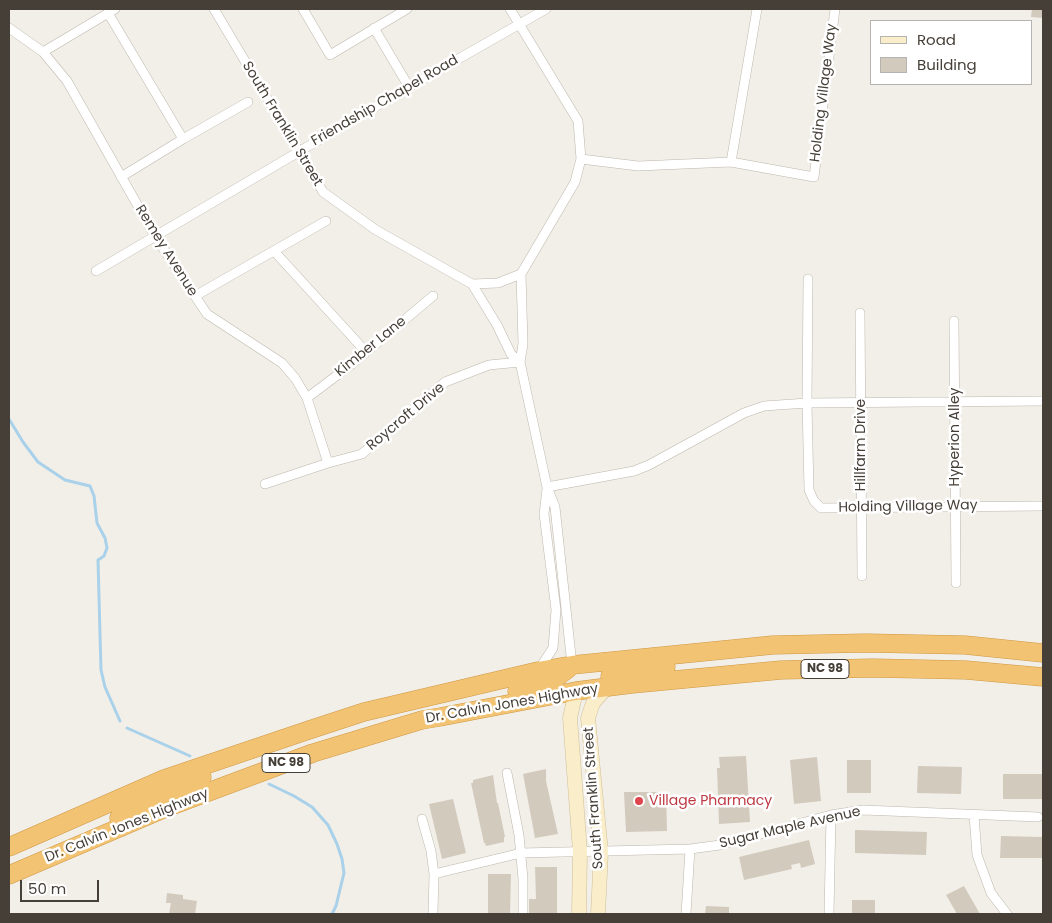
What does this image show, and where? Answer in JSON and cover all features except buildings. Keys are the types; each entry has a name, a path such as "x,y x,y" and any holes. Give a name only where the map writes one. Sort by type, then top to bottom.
{"highway":[{"name":"Dr. Calvin Jones Highway","path":"9,847 164,779 364,712 538,671 773,645 866,643 965,645 1043,653"},
{"path":"781,670 802,662 956,659 965,655 965,645"},
{"path":"576,691 590,681 619,674 684,664 692,653"},
{"path":"440,717 468,702 538,686 556,678 572,666"},
{"name":"Dr. Calvin Jones Highway","path":"9,875 168,807 313,753 422,720 576,691 781,670 873,668 966,670 1043,677"},
{"path":"122,827 119,818 121,814 129,809 229,765 250,750"}],"street":[{"name":"South Franklin Street","path":"214,9 323,192 376,230 472,284 511,354 520,362"},
{"path":"303,9 330,55 407,9"},
{"path":"472,284 498,283 521,274 575,182 581,159 578,121 510,9"},
{"name":"Friendship Chapel Road","path":"96,272 408,87 546,9"},
{"path":"581,159 638,166 731,162 758,9"},
{"name":"Holding Village Way","path":"731,162 814,176 835,9"},
{"path":"43,52 111,11 183,139"},
{"name":"Remey Avenue","path":"9,28 43,52 67,81 155,236 207,314 282,363 295,378 308,398 328,463"},
{"path":"374,28 408,87"},
{"path":"121,177 248,102"},
{"path":"194,296 326,221"},
{"path":"274,251 366,352"},
{"name":"South Franklin Street","path":"521,274 523,344 520,362 547,486 556,507 572,666"},
{"name":"Holding Village Way","path":"808,279 807,403 809,490 814,501 821,508 1043,506"},
{"name":"Kimber Lane","path":"308,398 434,296"},
{"name":"Hillfarm Drive","path":"860,313 862,576"},
{"name":"Hyperion Alley","path":"954,321 956,583"},
{"name":"Roycroft Drive","path":"265,484 362,454 445,382 490,365 520,362"},
{"path":"547,486 634,471 649,465 744,412 764,406 861,402 1043,401"},
{"name":"South Franklin Street","path":"538,671 553,648 556,610 544,514 547,486"},
{"name":"South Franklin Street","path":"598,914 601,852 588,718 593,703 607,687"},
{"name":"South Franklin Street","path":"576,691 570,718 580,851 579,914"},
{"path":"507,774 515,810 521,853 523,914"},
{"name":"Sugar Maple Avenue","path":"434,874 521,853 601,852 720,845 830,815 863,810 1038,817"},
{"path":"829,914 830,815"},
{"path":"974,815 977,854 991,893 1007,914"},
{"path":"422,819 431,851 434,874 433,914"},
{"path":"686,914 690,848"}],"waterway":[{"path":"9,419 38,462 65,480 90,486 94,496 97,523 105,538 107,548 104,556 98,560 101,670 105,687 120,721"},
{"path":"127,728 190,756"},
{"path":"269,784 312,807 328,825 337,844 344,873 336,906 332,914"}],"place":[{"name":"Village Pharmacy","path":"639,801"}]}
